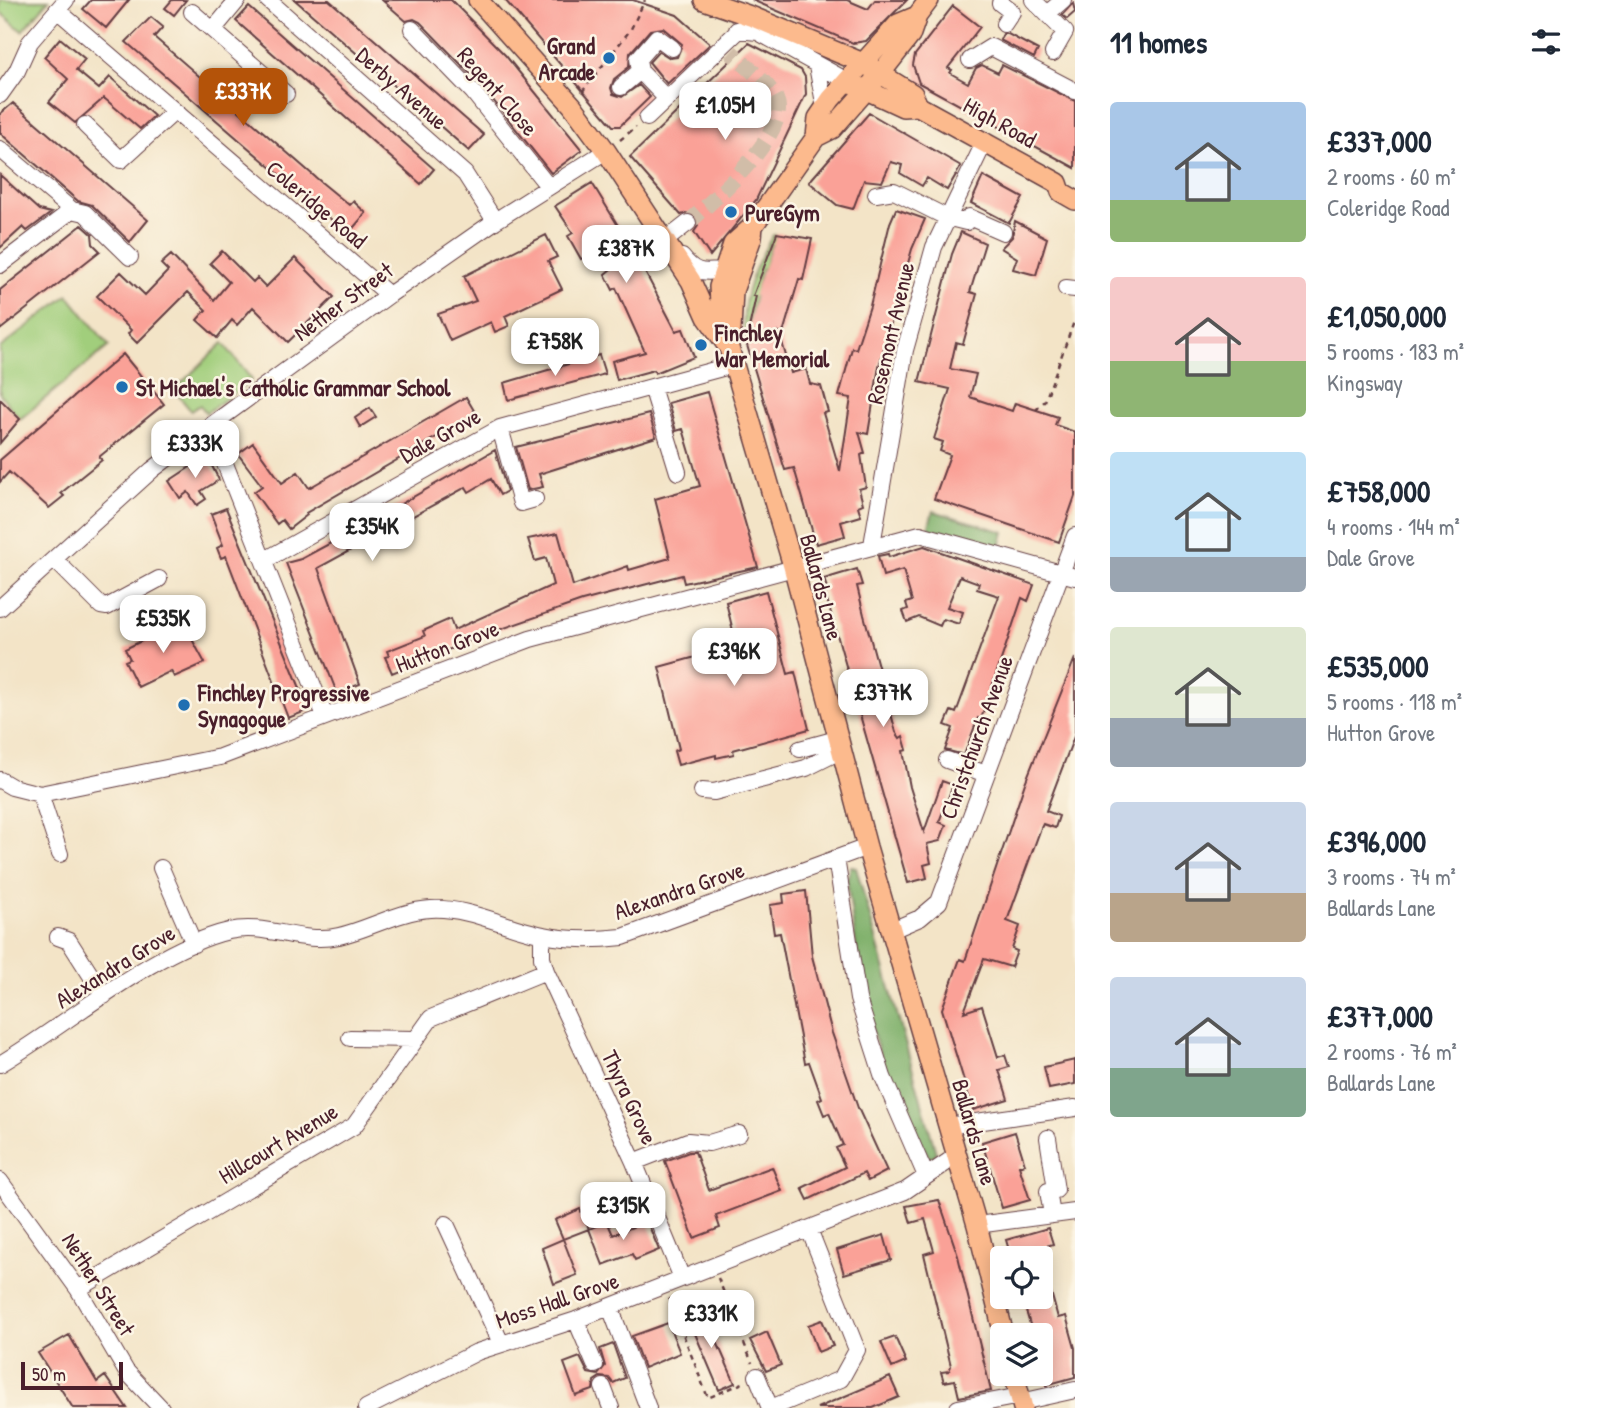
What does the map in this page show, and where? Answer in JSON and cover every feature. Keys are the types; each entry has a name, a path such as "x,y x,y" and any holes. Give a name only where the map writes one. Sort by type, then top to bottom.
{"main road":[{"name":"Ballards Lane","path":"478,0 572,105 606,151 665,239 684,275 691,281 701,307 728,351 793,566 838,745 977,1226 1001,1323"},
{"name":"High Road","path":"704,0 744,21 863,63 913,94 918,106"},
{"path":"728,351 728,281 733,244 753,226 816,137 832,129 881,74 910,36 917,16 929,0"},
{"path":"816,137 818,118 847,81 898,24 917,16"},
{"name":"High Road","path":"847,81 903,107 918,106 1066,184 1061,192 1075,200"},
{"path":"691,281 728,281"}],"street":[{"path":"213,30 238,0"},
{"name":"Derby Avenue","path":"268,0 465,174 495,221"},
{"path":"1033,0 1065,32 1054,54"},
{"path":"1047,14 1063,0"},
{"path":"999,1 1012,12 1004,24"},
{"path":"0,95 17,71 30,42 62,5"},
{"name":"Coleridge Road","path":"62,5 174,112 389,295"},
{"path":"192,12 286,94"},
{"path":"647,118 727,52 744,21 758,32 847,81"},
{"name":"Regent Close","path":"411,29 473,92 548,186"},
{"path":"667,99 640,71 638,59 657,37 672,48"},
{"path":"970,60 991,47 1075,91"},
{"path":"817,66 825,108"},
{"path":"621,87 640,71"},
{"path":"85,125 121,160 174,112"},
{"name":"Rosemont Avenue","path":"872,545 905,350 934,247 966,175 985,141"},
{"path":"0,149 72,210 85,213 130,257"},
{"name":"Nether Street","path":"0,608 152,470 210,426 495,221 606,151"},
{"path":"876,194 894,191 946,217 966,222 969,217 1003,233"},
{"path":"0,265 72,210"},
{"path":"686,221 665,239 691,268 728,281"},
{"name":"Dale Grove","path":"265,561 500,428 652,387 728,351"},
{"path":"652,387 678,472"},
{"path":"210,426 325,716"},
{"path":"500,428 521,503 536,499"},
{"name":"Hutton Grove","path":"0,780 12,787 40,794 220,757 530,639 793,566 920,534 1068,575"},
{"name":"Christchurch Avenue","path":"892,930 920,918 939,902 986,775 1068,575 1075,536"},
{"path":"55,560 101,606 107,607 159,579"},
{"path":"800,749 838,745"},
{"path":"702,791 714,792 806,768 838,745"},
{"path":"947,760 986,775"},
{"path":"40,794 60,853"},
{"name":"Alexandra Grove","path":"0,1064 104,996 194,943 229,931 247,928 299,939 338,937 394,917 431,909 461,911 542,935 586,941 623,937 867,847"},
{"path":"836,858 858,999 883,1077 926,1176"},
{"path":"161,868 194,943"},
{"name":"Thyra Grove","path":"542,935 542,958 546,971 635,1162 682,1278"},
{"path":"58,937 69,941 104,996"},
{"name":"Hillcourt Avenue","path":"78,1289 354,1126 431,1018 546,971"},
{"path":"350,1038 415,1040"},
{"path":"948,1126 1075,1108"},
{"path":"635,1162 688,1141 709,1143 739,1134"},
{"path":"1048,1138 1056,1189 1048,1191 1052,1215"},
{"name":"Moss Hall Grove","path":"368,1408 501,1343 576,1320 905,1191 956,1156"},
{"name":"Nether Street","path":"0,1181 78,1289 126,1371 161,1408"},
{"path":"977,1226 1075,1212"},
{"path":"446,1224 501,1343"},
{"path":"757,1376 770,1408 841,1379 858,1350 809,1229"},
{"path":"610,1307 648,1408"},
{"path":"576,1320 595,1365"},
{"path":"603,1387 611,1408"},
{"path":"958,1408 1021,1402 1075,1390"}],"path":[{"path":"572,105 631,29 645,0"},
{"path":"606,151 647,118"},
{"path":"1037,410 1045,401 1075,319"},
{"path":"664,1285 708,1398 757,1376 712,1265"}],"green space":[{"path":"0,0 49,0 22,31 0,12"},
{"path":"773,235 776,235 774,245 771,245 764,269 761,269 749,321 763,349 747,346 744,332 745,302 759,260"},
{"path":"68,295 109,346 20,419 0,394 0,348"},
{"path":"223,343 252,380 206,413 200,405 191,411 174,390"},
{"path":"933,511 1004,532 999,551 928,529"},
{"path":"851,866 856,867 936,1153 930,1159 894,1089 871,1026 847,880"}],"building":[{"path":"91,0 129,0 106,28 83,9"},
{"path":"172,0 186,0 174,15 165,8"},
{"path":"295,0 329,0 484,135 469,151"},
{"path":"382,0 451,0 506,56 582,150 551,173 481,85 420,22 414,19 406,21"},
{"path":"505,0 633,0 677,15 710,44 667,84 649,62 659,51 670,58 677,57 682,44 663,28 650,30 630,53 629,67 614,79 611,88 613,94 622,97 639,85 650,97 620,126 613,126"},
{"path":"752,0 847,0 868,9 875,0 907,0 866,41 853,43"},
{"path":"1073,3 1075,12 1067,19 1062,15"},
{"path":"953,6 980,27 948,68 952,70 950,73 968,83 976,68 982,65 998,73 1002,65 1075,101 1075,168 919,83 913,65 915,55"},
{"path":"249,7 434,169 421,184 236,21"},
{"path":"151,17 163,27 154,37 321,182 349,205 353,201 366,213 348,234 126,42"},
{"path":"1003,34 1038,50 1034,58 1000,40"},
{"path":"60,38 85,59 76,70 99,89 110,77 154,116 140,129 104,98 75,123 49,102 68,79 44,57"},
{"path":"749,43 801,70 805,77 806,94 756,200 710,256 694,232 698,226 696,216 687,213 681,215 630,157"},
{"path":"13,103 148,220 130,242 92,205 78,201 0,133 0,114"},
{"path":"869,113 961,166 947,190 927,178 922,186 900,173 902,165 891,162 882,182 864,180 853,209 837,205 809,182"},
{"path":"0,175 39,210 51,213 27,231 23,227 0,248"},
{"path":"983,176 1023,198 1009,223 971,203"},
{"path":"592,183 636,255 676,331 683,329 694,357 655,373 654,370 617,380 612,361 645,352 616,288 613,290 605,274 611,269 599,248 581,259 568,236 573,233 555,206"},
{"path":"896,209 925,219 912,249 879,366 868,434 859,432 865,453 861,455 866,487 859,489 863,504 858,506 861,516 841,522 845,536 816,544 794,468 785,470 746,342 756,296 753,296 777,233 812,239 803,280 799,279 783,333 779,332 791,373 806,369 810,384 821,386 828,412 823,413 840,471 851,398 839,396 852,348 856,349 870,306 890,223"},
{"path":"1015,221 1047,238 1036,275 1013,269 1017,258 1001,248 1012,237"},
{"path":"82,225 92,234 93,244 100,251 0,330 0,290"},
{"path":"961,232 985,243 970,292 977,294 963,344 956,342 950,369 976,374 970,397 1012,411 1015,403 1058,417 1055,425 1075,432 1075,496 1059,542 934,499 950,455 940,451 943,442 934,439 950,389 919,382 952,254"},
{"path":"546,235 557,257 548,261 562,289 505,316 509,326 495,332 491,322 450,341 438,314 476,301 464,276"},
{"path":"222,251 253,282 257,278 266,287 295,258 334,297 288,342 253,307 237,325 232,320 217,338 197,320 206,310 188,292 137,343 128,334 131,330 97,296 121,272 145,295 168,271 161,264 171,255 214,300 229,282 210,263"},
{"path":"123,354 164,404 99,457 102,460 61,493 64,496 49,508 9,472 0,482 0,460"},
{"path":"599,355 605,374 508,400 504,383"},
{"path":"707,392 758,567 684,583 682,575 582,601 484,635 392,673 385,657 389,656 387,651 425,636 423,631 450,619 454,630 553,585 546,558 535,561 528,539 558,533 573,586 628,566 629,570 670,558 655,499 700,486 683,429 676,431 668,403"},
{"path":"466,397 476,414 306,513 307,515 289,529 282,520 277,524 254,492 262,486 238,454 253,443 282,483 298,472 309,488"},
{"path":"0,399 20,419 0,443"},
{"path":"370,408 376,417 360,427 355,418"},
{"path":"649,414 656,437 539,474 543,487 528,490 516,447"},
{"path":"495,450 507,491 500,495 491,479 469,492 466,487 318,568 360,684 337,693 286,563 301,559 359,528"},
{"path":"207,456 219,480 201,491 206,499 197,505 188,492 180,498 169,481"},
{"path":"226,508 309,710 288,718 226,556 221,558 217,548 223,545 211,514"},
{"path":"924,546 1034,585 1028,601 1022,598 981,719 978,718 964,755 945,750 953,728 945,725 951,711 956,713 999,596 977,589 979,583 960,576 947,607 963,612 959,624 943,619 940,626 919,617 907,622 903,611 908,609 906,603 912,601 903,570 883,576 878,556 888,554 889,557"},
{"path":"857,569 862,585 857,586 864,615 896,732 900,738 903,736 907,750 903,751 910,787 924,832 942,781 953,785 939,822 946,825 940,841 927,844 931,863 924,865 927,878 908,883 824,589 827,588 824,579"},
{"path":"766,591 788,674 795,672 809,729 733,750 734,754 716,758 716,755 678,765 674,751 679,749 659,667 703,655 700,639 733,631 726,602"},
{"path":"182,621 205,663 174,677 171,671 138,687 125,661 130,659 125,649"},
{"path":"1075,658 1075,734 1046,811 1059,816 1055,828 1043,824 1041,828 1007,921 1020,926 1012,949 1017,951 1011,967 984,959 964,1012 982,1006 998,1057 1005,1055 1009,1067 999,1070 1008,1099 973,1110 942,1009 960,959 965,961 1025,783"},
{"path":"806,891 812,956 832,1033 858,1108 887,1171 868,1181 864,1173 808,1200 802,1188 845,1167 836,1148 843,1145 829,1113 824,1115 818,1100 822,1098 809,1062 805,1063 780,933 774,934 771,913 770,905 784,903 783,894"},
{"path":"1075,1060 1075,1084 1049,1089 1044,1067"},
{"path":"1015,1132 1025,1164 1019,1166 1030,1200 1002,1208 982,1142"},
{"path":"695,1152 709,1190 772,1167 782,1191 716,1216 720,1228 694,1238 665,1161"},
{"path":"939,1200 958,1256 991,1391 959,1397 955,1380 944,1382 941,1372 949,1371 951,1366 924,1254 934,1251 925,1219 911,1223 906,1206"},
{"path":"580,1209 589,1229 563,1239 555,1220"},
{"path":"607,1221 613,1235 647,1221 659,1250 635,1260 632,1254 603,1265 589,1229"},
{"path":"1048,1228 1053,1244 1008,1246 1006,1240"},
{"path":"884,1235 891,1260 844,1274 837,1250"},
{"path":"563,1239 577,1275 554,1284 542,1248"},
{"path":"1053,1300 1058,1318 1066,1316 1075,1348 1075,1377 1053,1383 1053,1323 1030,1323 1025,1309 1053,1309"},
{"path":"703,1310 735,1383 719,1390 688,1317"},
{"path":"822,1320 833,1346 818,1352 808,1325"},
{"path":"668,1323 680,1353 644,1368 632,1336"},
{"path":"767,1332 781,1365 766,1371 750,1340"},
{"path":"69,1335 97,1382 105,1376 127,1408 73,1408 38,1353"},
{"path":"895,1337 906,1362 892,1368 881,1342"},
{"path":"613,1344 625,1378 613,1383 609,1378 600,1377 594,1381 593,1390 576,1396 564,1363 580,1357 588,1373 598,1375 605,1366 600,1349"},
{"path":"890,1377 899,1397 873,1408 817,1408"}],"tunnel":[{"path":"688,223 746,166 772,129 778,113 776,99 762,80 731,52"}],"place":[{"name":"Grand Arcade","path":"609,58"},
{"name":"PureGym","path":"731,212"},
{"name":"Finchley War Memorial","path":"701,345"},
{"name":"St Michael's Catholic Grammar School","path":"122,387"},
{"name":"Finchley Progressive Synagogue","path":"184,705"}]}
